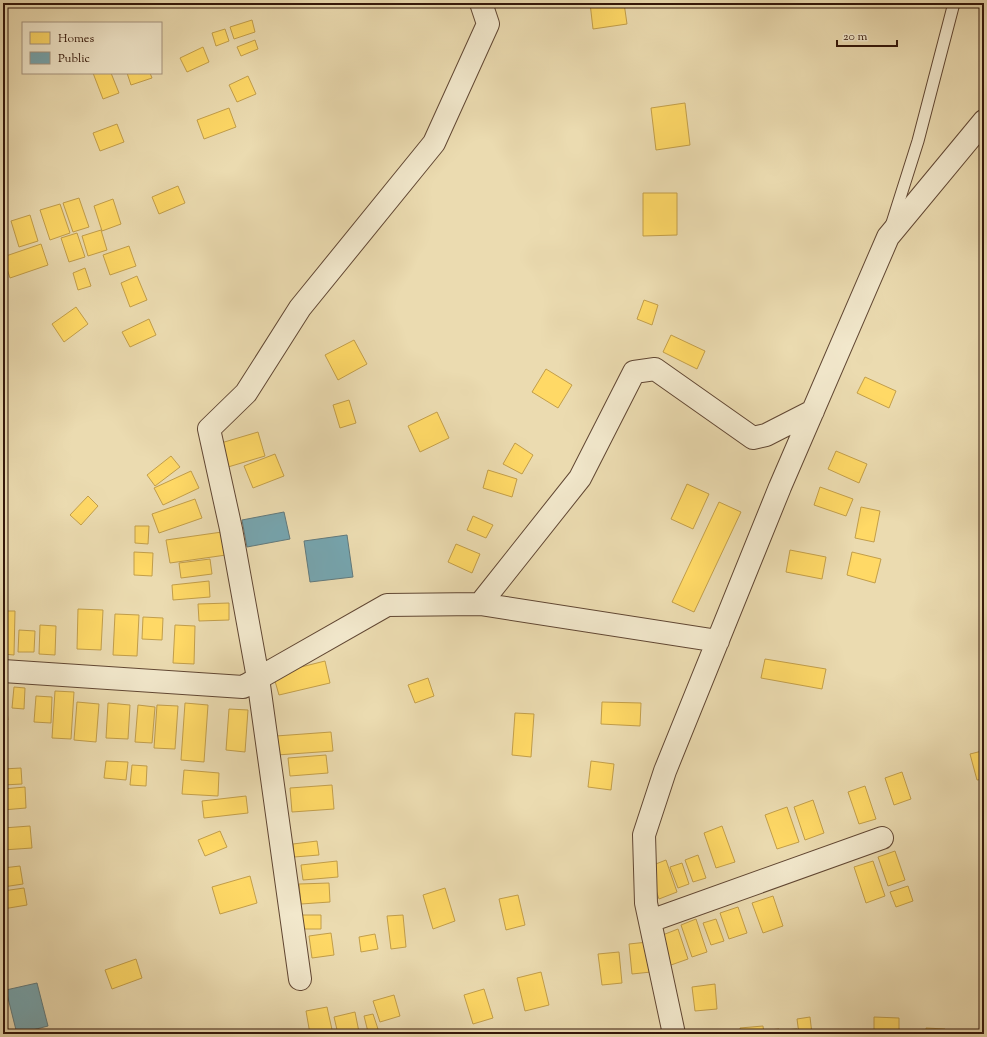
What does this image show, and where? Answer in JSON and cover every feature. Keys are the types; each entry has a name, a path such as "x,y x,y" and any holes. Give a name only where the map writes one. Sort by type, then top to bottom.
{"street":[{"path":"300,979 258,678 231,529 209,429 246,393 300,308 434,143 488,24 481,3"},
{"path":"674,1034 646,903 644,835 665,771 813,411 888,237 984,121"},
{"path":"480,604 580,478 634,372 655,368 753,438 766,435 813,411"},
{"path":"3,671 243,687 387,605 480,604 718,641"},
{"path":"650,921 882,838"}],"lane":[{"path":"888,237 918,141 954,3"}],"building: Homes":[{"path":"590,3 624,3 627,24 593,29"},
{"path":"252,20 255,32 234,39 230,27"},
{"path":"225,29 229,41 216,46 212,33"},
{"path":"255,40 258,49 241,56 237,47"},
{"path":"203,47 209,62 187,72 180,58"},
{"path":"93,74 111,74 119,93 103,99"},
{"path":"127,74 150,74 152,78 131,85"},
{"path":"248,76 256,94 237,102 229,85"},
{"path":"685,103 690,145 656,150 651,108"},
{"path":"229,108 236,127 204,139 197,120"},
{"path":"117,124 124,142 100,151 93,133"},
{"path":"178,186 185,203 159,214 152,197"},
{"path":"643,193 677,193 677,235 643,236"},
{"path":"79,198 89,227 73,232 63,203"},
{"path":"113,199 121,224 102,231 94,206"},
{"path":"60,204 70,233 50,240 40,210"},
{"path":"30,215 38,241 19,247 11,221"},
{"path":"101,230 107,250 88,256 82,236"},
{"path":"77,233 85,257 69,262 61,238"},
{"path":"41,244 48,265 10,278 3,257"},
{"path":"129,246 136,266 110,275 103,255"},
{"path":"85,268 91,286 78,290 73,273"},
{"path":"137,276 147,300 130,307 121,283"},
{"path":"644,300 658,305 652,325 637,319"},
{"path":"76,307 88,324 64,342 52,324"},
{"path":"149,319 156,335 130,347 122,332"},
{"path":"671,335 705,351 697,369 663,352"},
{"path":"354,340 367,364 338,380 325,355"},
{"path":"546,369 572,385 558,408 532,392"},
{"path":"865,377 896,391 889,408 857,393"},
{"path":"349,400 356,423 340,428 333,405"},
{"path":"437,412 449,438 420,452 408,426"},
{"path":"258,432 265,456 228,467 221,443"},
{"path":"515,443 533,455 522,474 503,464"},
{"path":"836,451 867,464 859,483 828,469"},
{"path":"275,454 284,476 253,488 244,466"},
{"path":"171,456 180,467 155,486 147,475"},
{"path":"488,470 517,479 512,497 483,488"},
{"path":"191,471 199,488 163,505 154,488"},
{"path":"687,484 709,494 693,529 671,519"},
{"path":"820,487 853,499 846,516 814,505"},
{"path":"88,496 98,506 81,525 70,515"},
{"path":"195,499 202,518 159,533 152,514"},
{"path":"719,502 741,512 694,612 672,602"},
{"path":"861,507 880,511 874,542 855,538"},
{"path":"473,516 493,525 486,538 467,530"},
{"path":"135,526 149,526 148,544 135,543"},
{"path":"222,532 226,555 170,563 166,540"},
{"path":"456,544 480,554 472,573 448,562"},
{"path":"790,550 826,557 822,579 786,572"},
{"path":"134,552 153,553 152,576 134,575"},
{"path":"852,552 881,559 875,583 847,575"},
{"path":"210,559 212,574 181,578 179,563"},
{"path":"209,581 210,597 173,600 172,585"},
{"path":"229,603 229,620 199,621 198,604"},
{"path":"78,609 103,610 101,650 77,649"},
{"path":"3,611 15,611 14,655 3,654"},
{"path":"115,614 139,615 137,656 113,655"},
{"path":"143,617 163,618 162,640 142,639"},
{"path":"40,625 56,626 55,655 39,654"},
{"path":"175,625 195,626 194,664 173,663"},
{"path":"19,630 35,631 34,652 18,652"},
{"path":"765,659 826,669 822,689 761,678"},
{"path":"325,661 330,683 279,695 273,674"},
{"path":"428,678 434,696 415,703 408,685"},
{"path":"14,687 25,688 24,709 12,708"},
{"path":"55,691 74,692 71,739 52,738"},
{"path":"36,696 52,697 51,723 34,722"},
{"path":"3,701 6,701 8,720 3,720"},
{"path":"77,702 99,704 96,742 74,740"},
{"path":"602,702 641,703 640,726 601,724"},
{"path":"108,703 130,705 128,739 106,738"},
{"path":"185,703 208,705 204,762 181,760"},
{"path":"138,705 155,707 152,743 135,742"},
{"path":"157,705 178,706 175,749 154,748"},
{"path":"229,709 248,710 245,752 226,750"},
{"path":"515,713 534,714 531,757 512,755"},
{"path":"331,732 333,751 277,755 276,736"},
{"path":"982,751 984,779 977,780 970,754"},
{"path":"326,755 328,773 290,776 288,758"},
{"path":"106,761 128,762 126,780 104,778"},
{"path":"591,761 614,764 611,790 588,787"},
{"path":"132,765 147,766 146,786 130,785"},
{"path":"21,768 22,784 3,785 3,769"},
{"path":"184,770 219,773 218,796 182,794"},
{"path":"902,772 911,799 894,805 885,778"},
{"path":"332,785 334,809 292,812 290,788"},
{"path":"865,786 876,819 859,824 848,792"},
{"path":"25,787 26,808 3,810 3,789"},
{"path":"246,796 248,813 204,818 202,801"},
{"path":"813,800 824,833 805,840 794,807"},
{"path":"787,807 799,842 777,849 765,815"},
{"path":"30,826 32,848 3,850 3,828"},
{"path":"722,826 735,862 716,868 704,833"},
{"path":"220,831 227,847 205,856 198,840"},
{"path":"317,841 319,855 294,857 293,844"},
{"path":"895,851 905,880 888,886 878,857"},
{"path":"698,855 706,878 693,882 685,860"},
{"path":"666,860 677,892 659,899 648,867"},
{"path":"337,861 338,877 303,880 301,865"},
{"path":"873,861 885,896 866,903 854,867"},
{"path":"682,863 689,884 678,888 670,867"},
{"path":"20,866 23,884 3,887 3,868"},
{"path":"250,876 257,903 220,914 212,887"},
{"path":"329,883 330,902 301,904 299,884"},
{"path":"908,886 913,901 896,907 890,892"},
{"path":"24,888 27,905 3,909 3,891"},
{"path":"445,888 455,921 433,929 423,895"},
{"path":"518,895 525,925 506,930 499,899"},
{"path":"773,896 783,926 763,933 752,903"},
{"path":"738,907 747,933 729,939 720,913"},
{"path":"301,915 321,915 321,929 301,929"},
{"path":"403,915 406,947 391,949 387,916"},
{"path":"696,919 707,952 692,957 681,925"},
{"path":"716,919 724,941 711,945 703,923"},
{"path":"678,929 688,959 671,965 660,936"},
{"path":"331,933 334,955 312,958 309,936"},
{"path":"375,934 378,949 361,952 359,937"},
{"path":"648,942 651,972 632,974 629,944"},
{"path":"619,952 622,983 602,985 598,954"},
{"path":"136,959 142,978 112,989 105,970"},
{"path":"541,972 549,1005 525,1011 517,978"},
{"path":"715,984 717,1009 695,1011 692,987"},
{"path":"484,989 493,1018 473,1024 464,995"},
{"path":"394,995 400,1016 380,1022 373,1001"},
{"path":"327,1007 333,1034 310,1034 306,1011"},
{"path":"355,1012 359,1032 338,1034 334,1017"},
{"path":"373,1014 378,1029 368,1032 364,1016"},
{"path":"810,1017 812,1034 799,1034 797,1019"},
{"path":"874,1017 899,1018 899,1034 874,1034"},
{"path":"763,1026 764,1034 741,1034 740,1028"},
{"path":"926,1028 945,1029 944,1034 926,1034"},
{"path":"779,1029 780,1034 769,1034 769,1030"},
{"path":"797,1029 797,1034 785,1034 784,1030"}],"building: Public":[{"path":"284,512 290,539 247,547 242,520"},
{"path":"347,535 353,577 310,582 304,541"},
{"path":"37,983 48,1026 17,1034 6,990"}]}
